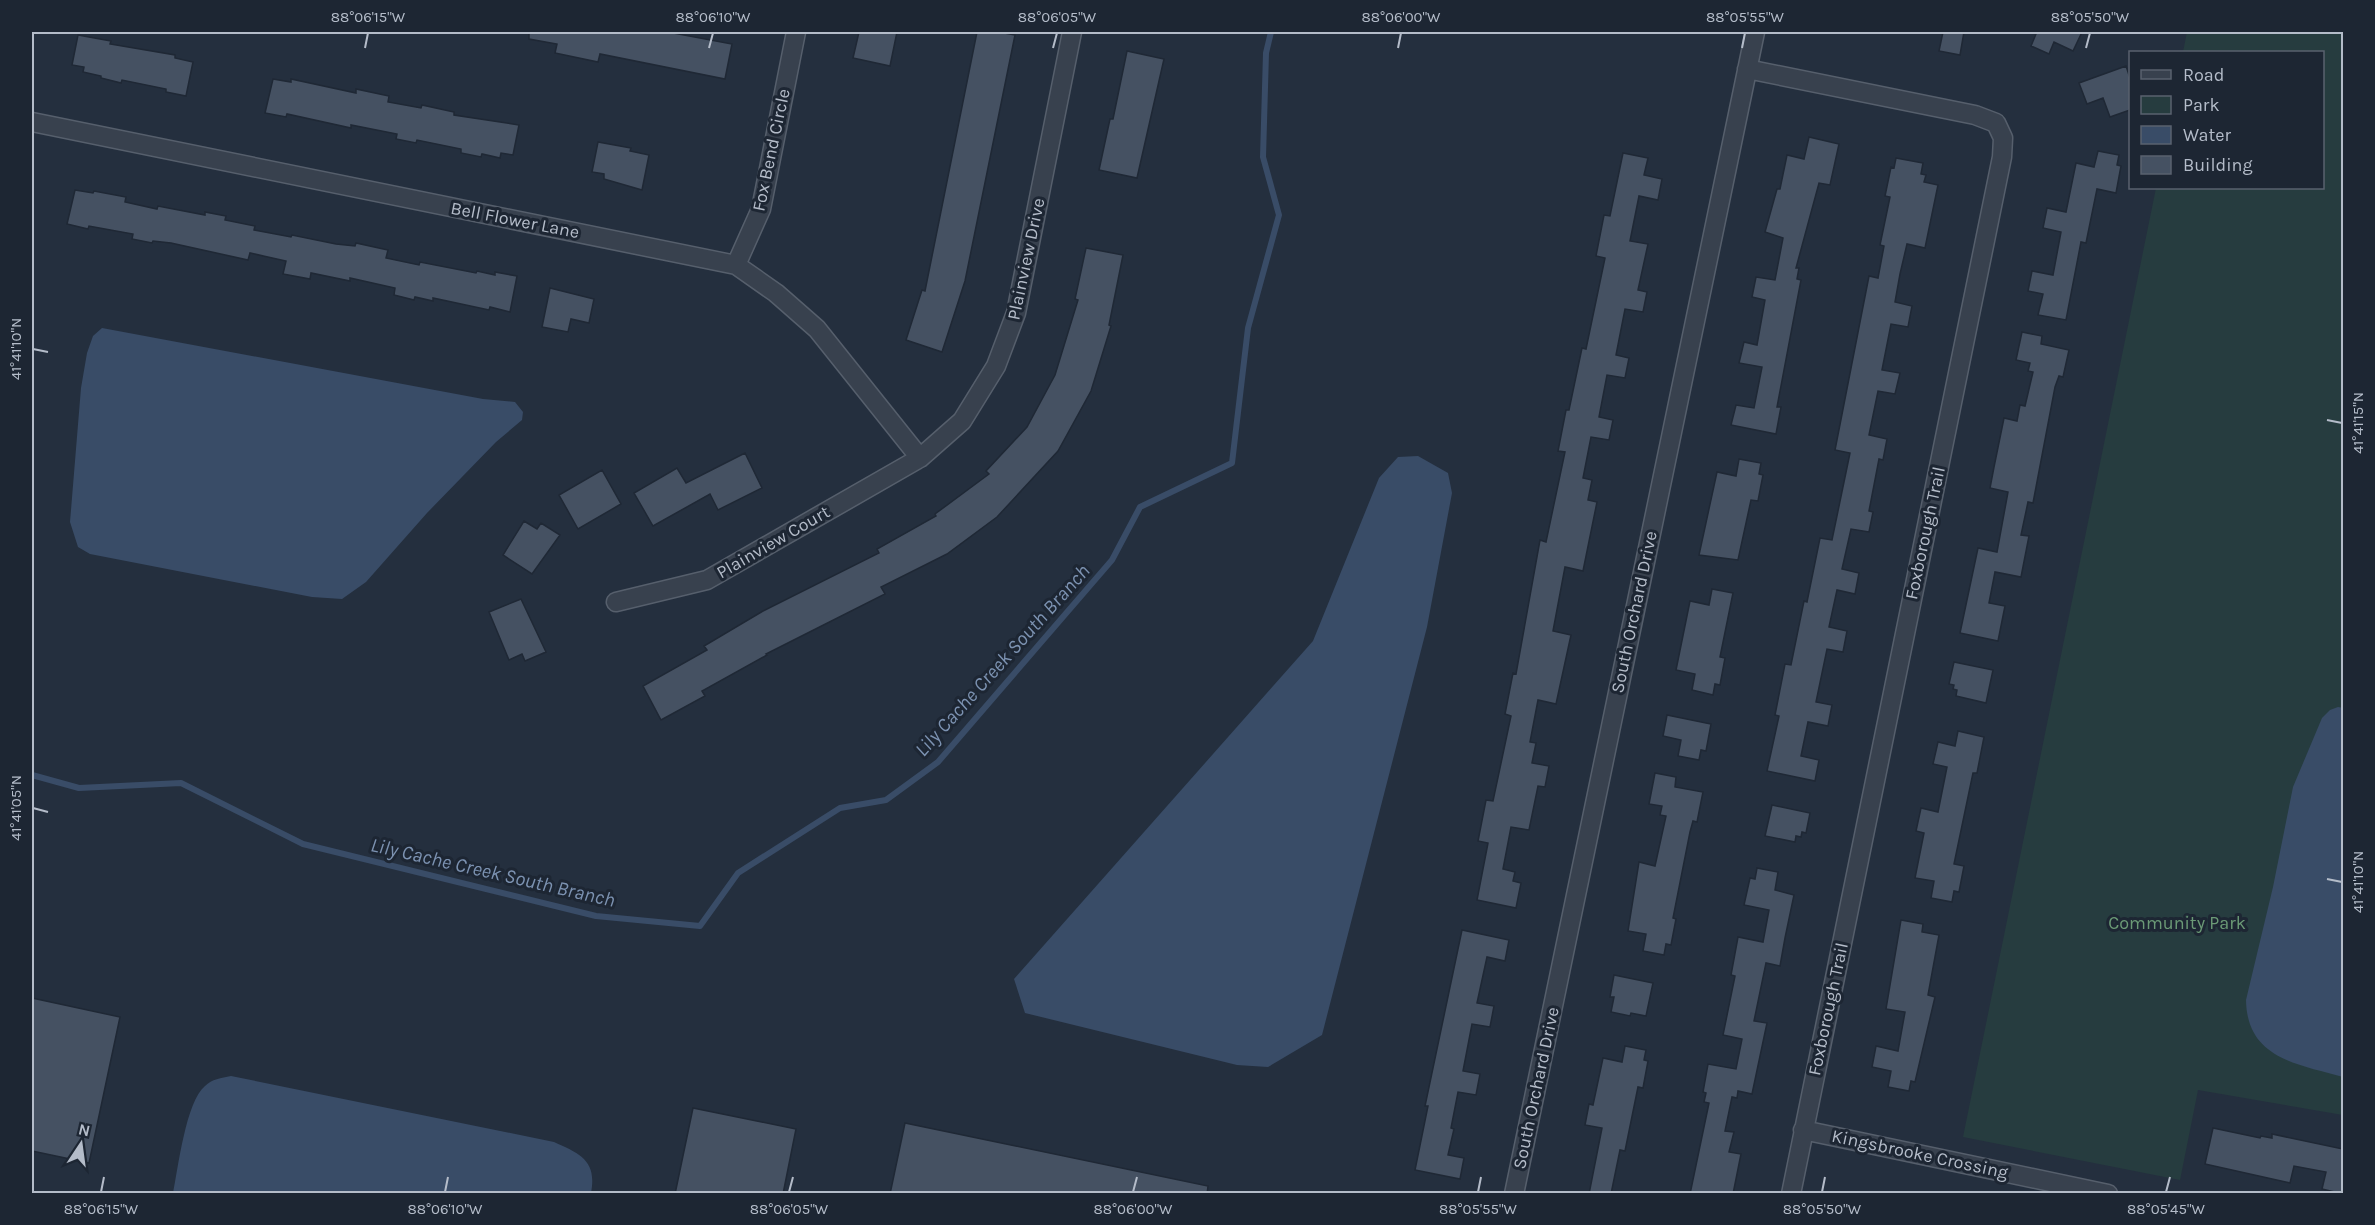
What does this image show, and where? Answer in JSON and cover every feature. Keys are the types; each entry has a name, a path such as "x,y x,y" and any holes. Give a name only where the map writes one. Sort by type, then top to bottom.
{"street":[{"name":"Fox Bend Circle","path":"736,265 761,209 796,32"},
{"name":"Plainview Drive","path":"920,458 962,421 996,366 1016,313 1072,32"},
{"name":"South Orchard Drive","path":"1514,1194 1755,32"},
{"name":"Foxborough Trail","path":"1747,69 1975,115 1996,123 2003,138 2002,157 1791,1194"},
{"name":"Bell Flower Lane","path":"32,122 736,265 776,293 817,329 920,458"},
{"name":"Plainview Court","path":"616,602 707,580 920,458"},
{"name":"Kingsbrooke Crossing","path":"1803,1130 2108,1194"}],"green space":[{"name":"Community Park","path":"2187,32 2343,32 2343,1115 2198,1090 2180,1180 1963,1137 2156,189 2324,189 2324,51 2183,51"}],"water":[{"path":"102,328 483,399 515,402 523,412 522,420 496,442 427,513 366,582 342,599 312,597 90,554 78,547 70,522 81,388 87,353 93,336"},
{"path":"1418,456 1448,473 1452,493 1427,627 1322,1035 1268,1067 1237,1065 1025,1013 1014,979 1313,641 1379,478 1398,457"},
{"path":"2338,707 2344,708 2343,1077 2293,1062 2265,1047 2255,1035 2249,1020 2246,1000 2273,887 2293,787 2322,718 2330,710"},
{"path":"231,1076 554,1142 585,1160 592,1173 591,1193 173,1193 188,1120 198,1094 211,1082"}],"building":[{"path":"529,32 668,32 732,44 725,79 600,54 598,62 555,53 557,44 529,39"},
{"path":"859,32 897,32 890,66 853,58"},
{"path":"977,32 1015,35 965,281 942,352 906,340 922,290 925,291"},
{"path":"1943,32 1964,32 1960,55 1939,51"},
{"path":"2030,32 2082,32 2073,51 2054,42 2049,54 2031,46 2036,34"},
{"path":"78,35 111,41 110,44 175,55 175,58 193,62 186,96 166,92 166,89 122,80 121,83 83,72 84,67 72,65"},
{"path":"1127,51 1164,59 1137,178 1099,170 1110,119 1113,119"},
{"path":"2126,66 2129,75 2129,110 2110,117 2103,98 2087,104 2079,83"},
{"path":"273,79 291,82 291,79 356,93 356,89 389,96 388,102 421,108 422,105 454,112 454,115 519,125 513,155 501,153 500,158 482,154 481,157 461,153 461,149 417,140 416,143 396,139 397,134 351,125 351,128 287,114 286,117 265,113"},
{"path":"1809,137 1839,144 1830,185 1819,183 1796,268 1799,268 1797,279 1801,280 1777,407 1781,407 1776,434 1731,425 1736,405 1754,408 1762,367 1739,363 1744,342 1757,345 1765,300 1752,297 1756,277 1775,280 1783,238 1765,232 1777,189 1780,189 1787,155 1804,159"},
{"path":"598,142 631,148 630,151 649,155 642,190 604,179 604,174 592,172"},
{"path":"2098,151 2119,155 2117,165 2121,166 2116,193 2097,189 2086,243 2081,242 2066,320 2038,315 2043,294 2028,291 2032,271 2053,275 2061,232 2043,228 2047,208 2066,212 2076,163 2094,167"},
{"path":"1623,153 1648,158 1644,175 1662,179 1658,200 1639,196 1630,241 1648,244 1638,290 1647,292 1643,312 1625,309 1616,355 1629,358 1625,378 1607,375 1599,417 1613,420 1609,440 1591,437 1583,478 1592,480 1588,500 1597,502 1583,571 1565,567 1553,631 1571,635 1556,704 1538,700 1530,742 1536,743 1532,763 1549,766 1545,787 1538,786 1529,830 1511,827 1503,869 1515,872 1513,881 1521,883 1516,908 1477,900 1488,843 1478,841 1486,800 1493,801 1511,716 1505,714 1513,673 1516,674 1540,540 1546,542 1565,452 1558,451 1566,410 1569,410 1582,348 1586,349 1605,258 1596,256 1604,215 1610,216"},
{"path":"1896,158 1923,163 1921,174 1926,175 1924,182 1938,185 1925,248 1907,244 1900,274 1895,302 1912,306 1908,327 1891,324 1882,370 1900,373 1895,394 1878,391 1869,435 1887,439 1883,460 1879,459 1869,511 1873,512 1869,532 1851,529 1842,569 1859,573 1855,594 1837,590 1829,627 1847,631 1843,652 1827,649 1816,702 1832,705 1828,726 1808,722 1801,756 1819,760 1815,781 1767,771 1779,716 1775,715 1785,664 1791,665 1820,538 1832,540 1850,453 1835,450 1869,276 1878,278 1884,246 1880,245 1890,197 1885,196 1891,167 1894,168"},
{"path":"75,190 126,197 125,202 157,209 158,206 205,215 205,212 226,216 225,220 255,226 254,230 291,237 292,235 355,246 356,243 388,250 386,258 419,265 420,262 476,273 477,271 495,275 495,272 517,276 510,312 433,298 433,301 415,297 414,300 394,295 395,288 350,278 350,281 311,273 310,279 283,274 286,261 250,253 248,260 171,243 153,241 152,243 132,239 133,234 67,224"},
{"path":"1086,248 1123,255 1109,325 1111,326 1091,391 1058,451 997,517 947,554 881,587 885,594 766,654 702,691 705,696 661,720 643,686 707,650 704,646 763,611 879,553 877,549 936,516 935,514 989,474 986,471 1027,427 1055,375 1078,300 1075,299"},
{"path":"550,288 594,299 589,323 571,319 568,332 542,327"},
{"path":"2022,332 2042,336 2041,344 2069,350 2063,377 2059,376 2055,387 2033,503 2028,502 2021,535 2029,536 2021,577 1995,572 1989,603 2005,606 1998,641 1960,633 1978,548 1997,552 2008,492 1990,488 1994,467 2004,418 2017,421 2020,405 2025,406 2033,372 2028,371 2030,363 2016,360"},
{"path":"745,453 762,488 718,510 710,494 653,526 634,493 677,468 686,483"},
{"path":"1739,459 1761,463 1759,474 1763,475 1758,501 1751,500 1738,560 1699,555 1717,472 1736,476"},
{"path":"602,470 621,504 578,529 559,495"},
{"path":"524,521 537,529 541,523 560,535 532,574 503,555"},
{"path":"1712,589 1733,593 1720,657 1725,658 1720,685 1715,684 1713,695 1692,690 1695,674 1676,670 1690,601 1709,605"},
{"path":"521,599 546,652 525,661 522,654 509,660 489,612"},
{"path":"1954,662 1993,670 1986,703 1956,696 1957,690 1953,689 1954,685 1949,684"},
{"path":"1667,715 1711,724 1706,751 1701,750 1699,760 1678,756 1681,740 1663,736"},
{"path":"1958,731 1984,737 1977,773 1973,773 1954,864 1964,866 1959,892 1954,891 1952,902 1931,898 1934,881 1915,878 1924,833 1916,831 1921,808 1938,812 1947,767 1933,764 1938,742 1955,746"},
{"path":"1655,773 1676,777 1675,787 1703,792 1697,822 1693,821 1690,832 1673,918 1676,919 1671,945 1666,944 1664,955 1643,951 1646,934 1628,931 1639,862 1655,866 1666,816 1660,815 1662,806 1649,804"},
{"path":"1772,805 1810,813 1806,833 1802,832 1801,837 1796,836 1795,842 1765,836"},
{"path":"1757,868 1778,872 1775,890 1794,895 1780,966 1766,963 1754,1021 1767,1023 1752,1094 1738,1091 1737,1098 1732,1097 1725,1131 1734,1132 1729,1152 1741,1154 1733,1194 1690,1194 1709,1103 1704,1102 1706,1093 1703,1092 1708,1064 1736,1069 1742,1039 1723,1035 1735,976 1731,975 1738,937 1763,942 1769,910 1744,905 1750,878 1755,879"},
{"path":"1901,920 1923,924 1922,932 1939,935 1928,995 1935,997 1915,1082 1911,1081 1909,1091 1888,1087 1891,1071 1872,1067 1876,1046 1898,1051 1905,1012 1886,1009"},
{"path":"1462,930 1509,940 1505,961 1487,957 1477,1003 1494,1006 1490,1027 1472,1024 1463,1071 1480,1074 1476,1095 1458,1092 1451,1128 1454,1129 1448,1155 1464,1158 1460,1179 1415,1170 1428,1106 1425,1106"},
{"path":"1614,975 1653,983 1646,1016 1631,1013 1630,1016 1611,1012 1614,997 1610,997"},
{"path":"32,998 120,1017 89,1163 32,1151"},
{"path":"1625,1046 1646,1050 1644,1060 1648,1061 1643,1088 1638,1087 1625,1151 1620,1150 1611,1194 1589,1194 1602,1128 1585,1125 1589,1104 1593,1105 1603,1058 1622,1062"},
{"path":"693,1108 796,1129 783,1194 675,1194"},
{"path":"905,1123 1208,1186 1207,1194 890,1194"},
{"path":"2213,1128 2260,1138 2261,1136 2272,1138 2272,1134 2343,1149 2343,1194 2322,1189 2326,1172 2294,1166 2290,1183 2205,1164"}],"waterway":[{"name":"Lily Cache Creek South Branch","path":"32,775 79,788 181,783 303,844 596,916 700,926 738,873 840,808 886,800 938,762 1112,560 1140,507 1232,463 1248,328 1279,215 1263,157 1266,53 1271,32"}]}
